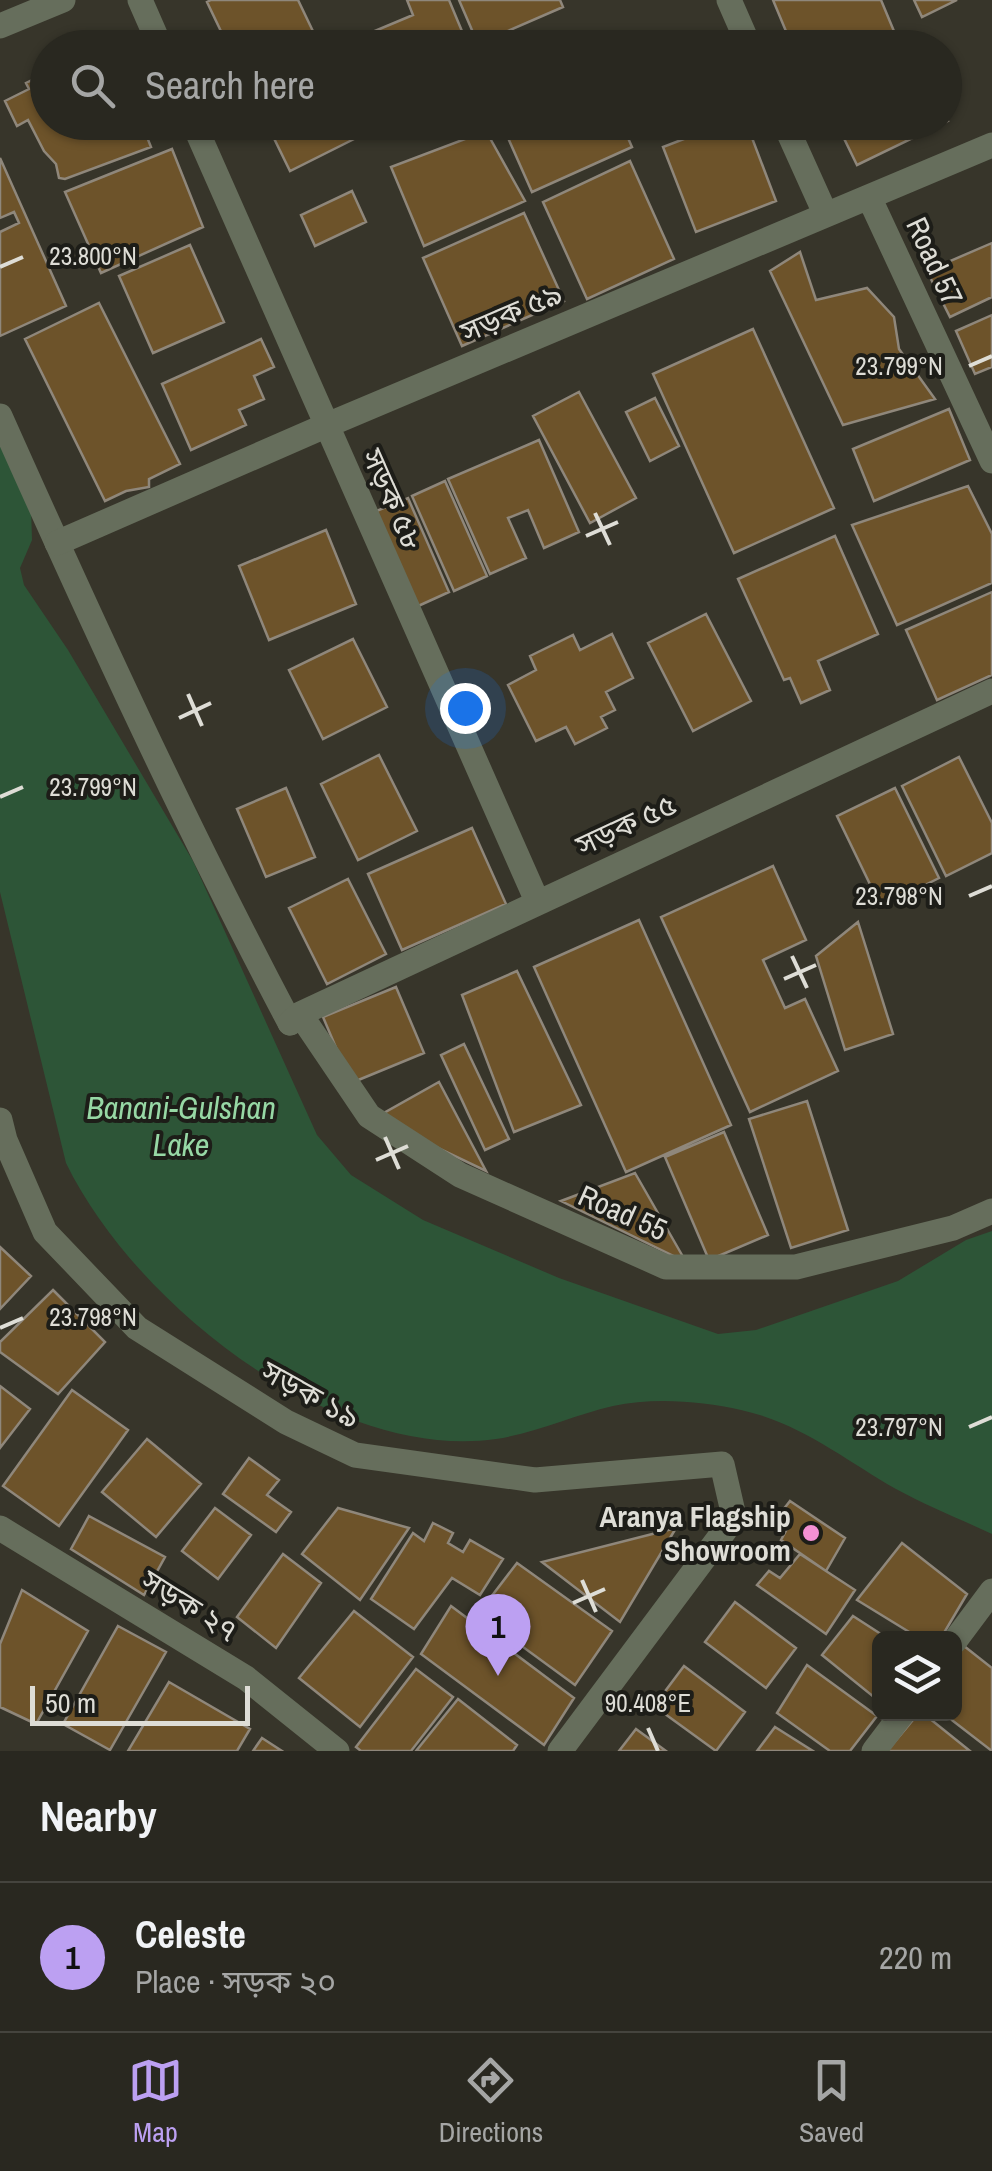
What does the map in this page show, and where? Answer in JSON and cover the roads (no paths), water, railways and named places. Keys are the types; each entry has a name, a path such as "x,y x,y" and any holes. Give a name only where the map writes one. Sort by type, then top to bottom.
{"street":[{"path":"0,26 64,0"},
{"path":"140,0 153,30"},
{"path":"729,0 742,30"},
{"name":"সড়ক ৫৮","path":"201,140 537,901"},
{"path":"792,140 825,214"},
{"name":"সড়ক ৫৯","path":"56,543 992,145"},
{"name":"Road 57","path":"870,197 992,460"},
{"name":"Road 55","path":"0,416 56,543 250,948 295,1018 369,1116 460,1176 666,1267 796,1267 952,1228 992,1212"},
{"name":"সড়ক ৫৫","path":"295,1018 537,901 992,691"},
{"name":"সড়ক ১৯","path":"0,1120 45,1232 138,1328 286,1422 355,1455 536,1480 722,1464 732,1512 725,1530 560,1751"},
{"name":"সড়ক ২৭","path":"0,1528 246,1678 336,1751"},
{"path":"962,1631 992,1592"},
{"path":"874,1751 897,1721"}],"water":[{"name":"Banani-Gulshan Lake","path":"0,439 31,508 32,540 20,568 24,585 68,650 193,861 317,1135 351,1175 423,1220 559,1278 718,1334 756,1330 898,1281 966,1240 992,1231 992,1534 896,1489 803,1433 763,1416 726,1407 677,1401 628,1403 496,1439 433,1439 369,1425 306,1399 245,1362 189,1318 139,1268 97,1216 66,1163 0,892"}],"place":[{"name":"Aranya Flagship Showroom","path":"811,1533"},
{"name":"Celeste","path":"498,1676"}]}
